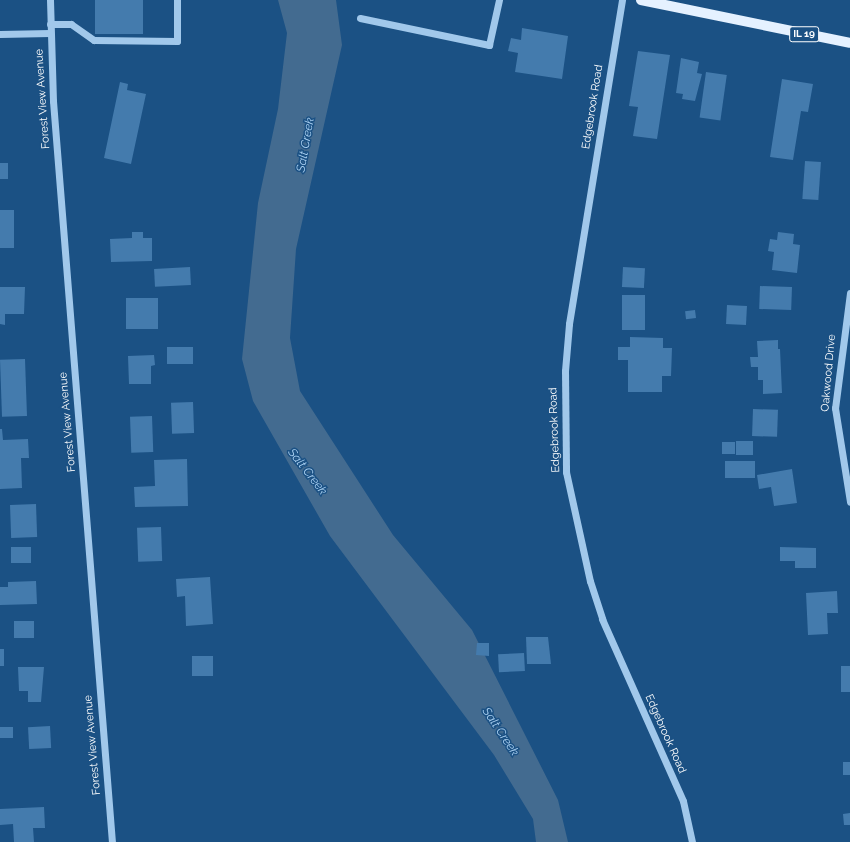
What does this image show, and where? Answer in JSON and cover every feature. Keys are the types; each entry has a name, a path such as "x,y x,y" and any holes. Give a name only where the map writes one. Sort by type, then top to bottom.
{"main road":[{"name":"IL 19","path":"641,0 850,43"}],"street":[{"name":"Forest View Avenue","path":"50,0 50,33 112,842"},
{"path":"50,24 71,24 94,40 177,41 176,0"},
{"path":"360,18 488,44 499,0"},
{"name":"Edgebrook Road","path":"622,0 569,324 565,371 566,472 590,581 602,620 683,801 692,842"},
{"path":"0,34 50,33"},
{"name":"Oakwood Drive","path":"850,293 835,408 850,502"}],"water":[{"name":"Salt Creek","path":"278,0 336,0 342,45 296,249 290,338 300,391 393,535 472,630 558,800 568,842 536,842 533,819 494,755 330,536 253,401 242,359 258,203 278,109 287,33"}],"building":[{"path":"95,0 143,0 143,34 95,34"},
{"path":"522,28 568,36 562,79 515,72 518,53 508,51 511,38 521,40"},
{"path":"638,51 670,55 657,139 633,136 638,107 629,106"},
{"path":"681,58 699,62 697,73 702,74 695,101 682,99 683,94 676,93"},
{"path":"706,72 727,75 720,120 700,118"},
{"path":"782,79 813,84 808,112 801,111 793,160 770,157"},
{"path":"120,82 128,84 127,90 146,94 131,164 104,158"},
{"path":"805,161 821,162 818,200 802,199"},
{"path":"0,163 8,163 8,179 0,179"},
{"path":"0,210 14,210 14,248 0,248"},
{"path":"132,232 143,232 143,238 152,238 152,261 111,262 110,239 132,238"},
{"path":"778,232 794,234 793,244 800,245 797,273 772,270 774,252 768,251 770,239 777,240"},
{"path":"190,267 191,285 155,287 154,269"},
{"path":"623,267 645,268 644,288 622,287"},
{"path":"760,286 792,287 791,310 759,309"},
{"path":"0,287 25,287 24,314 5,314 5,325 0,324"},
{"path":"622,295 645,295 645,330 622,330"},
{"path":"126,298 158,298 158,329 126,329"},
{"path":"727,305 747,306 746,325 726,324"},
{"path":"695,310 696,318 686,319 685,311"},
{"path":"630,337 663,338 663,348 672,348 671,376 662,376 662,392 628,392 628,360 618,360 618,347 630,347"},
{"path":"778,340 778,349 780,349 782,393 763,394 763,380 758,380 758,367 751,367 750,357 758,357 757,341"},
{"path":"167,347 193,347 193,364 167,364"},
{"path":"154,355 155,365 151,366 151,384 129,384 128,356"},
{"path":"25,359 27,416 2,417 0,360"},
{"path":"193,402 194,433 172,434 171,403"},
{"path":"753,409 778,410 777,437 752,436"},
{"path":"152,416 153,452 131,453 130,417"},
{"path":"0,429 2,429 3,440 28,439 29,458 21,458 22,488 0,489"},
{"path":"736,441 753,441 753,455 736,455"},
{"path":"722,442 735,442 735,454 722,454"},
{"path":"187,459 188,506 135,507 134,487 155,486 154,460"},
{"path":"725,461 755,461 755,478 725,478"},
{"path":"792,469 797,503 774,506 771,487 759,489 757,475"},
{"path":"36,504 37,537 11,538 10,505"},
{"path":"161,527 162,561 138,562 137,528"},
{"path":"11,547 31,547 31,563 11,563"},
{"path":"780,547 816,548 816,568 795,568 795,561 780,561"},
{"path":"210,577 213,624 186,626 185,596 177,597 176,579"},
{"path":"36,581 37,604 0,605 0,587 8,587 8,582"},
{"path":"837,591 838,613 827,613 828,634 808,635 806,593"},
{"path":"14,621 34,621 34,638 14,638"},
{"path":"526,637 548,637 551,664 527,664"},
{"path":"477,643 489,643 489,656 476,655"},
{"path":"0,649 4,649 4,666 0,666"},
{"path":"524,653 525,671 499,672 498,654"},
{"path":"192,656 213,656 213,676 192,676"},
{"path":"841,666 850,666 850,692 841,692"},
{"path":"18,667 44,667 41,702 28,702 28,691 19,691"},
{"path":"50,726 51,748 29,749 28,727"},
{"path":"0,727 13,727 13,738 0,738"},
{"path":"843,762 850,762 850,775 843,775"},
{"path":"44,807 45,828 33,828 34,842 14,842 13,824 0,825 0,809"},
{"path":"850,813 850,825 844,825 843,814"}]}
